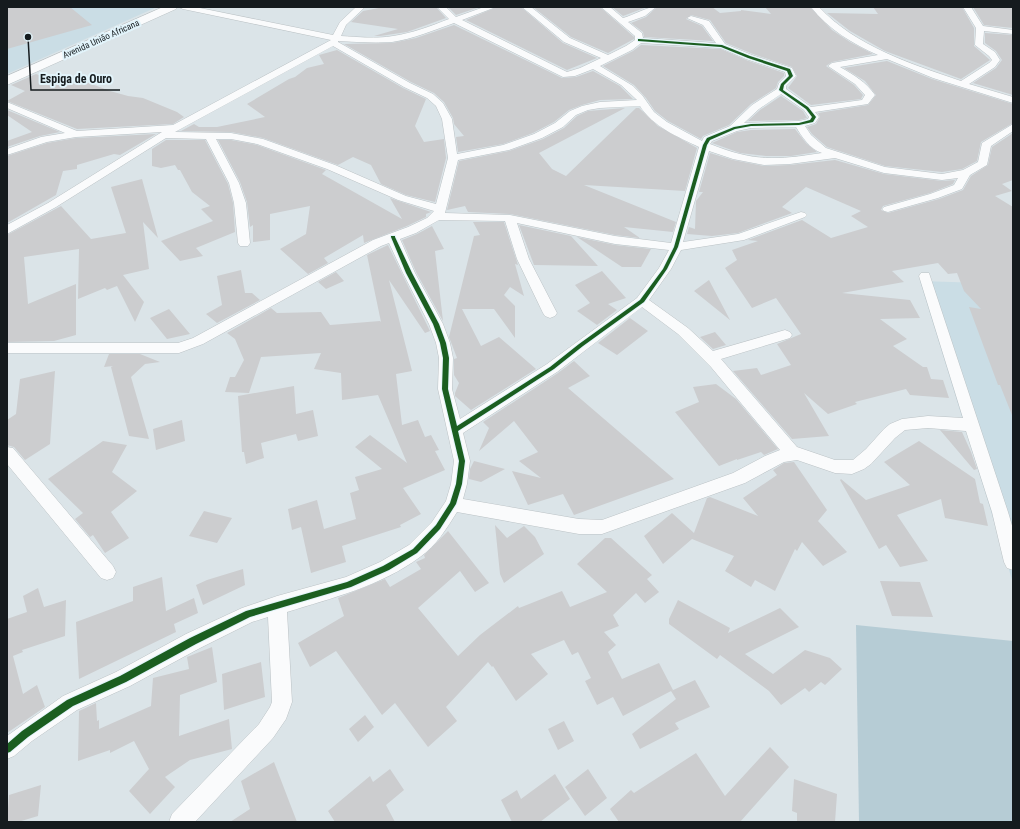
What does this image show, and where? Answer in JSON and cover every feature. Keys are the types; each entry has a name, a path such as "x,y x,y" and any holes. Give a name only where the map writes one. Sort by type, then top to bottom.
{"main road":[{"name":"Avenida União Africana","path":"7,80 172,7"}],"street":[{"path":"7,348 179,348 198,341 377,243 412,230 439,212 453,158 447,119 440,105 430,96 407,85 334,40 305,31 183,7"},
{"path":"305,31 335,26 361,7"},
{"path":"441,7 455,20 562,74 574,74 594,66 634,46 639,40 639,35 605,7"},
{"path":"7,230 52,205 175,128 334,40 392,39 412,35 492,7"},
{"path":"526,7 568,40 608,58"},
{"path":"621,21 642,15 652,7"},
{"path":"815,7 819,13 833,26 888,56 926,73 1013,100"},
{"path":"962,84 992,65 996,60 992,54 979,45 980,28 967,7"},
{"path":"691,18 706,23 722,46"},
{"path":"334,40 335,26"},
{"path":"980,28 1013,32"},
{"path":"639,40 722,46 789,70 791,76 782,85 781,90 758,104 744,116 734,128"},
{"path":"809,110 865,102 870,95 867,91 860,84 832,66 888,56"},
{"path":"594,66 629,88 639,97 651,115 661,123 705,145 747,160 763,162 782,162 833,155"},
{"path":"455,430 552,368 642,301 665,268 676,248 708,139 734,128 751,125 799,124 812,121 814,117 809,110 781,90"},
{"path":"453,158 506,148 525,141 559,125 573,112 585,108 600,105 642,103"},
{"path":"7,105 76,134"},
{"path":"799,124 815,145 833,155 884,170 942,177 966,173 983,163 986,145 1013,127"},
{"path":"7,152 45,139 76,134 175,128"},
{"path":"166,135 231,136 276,146 439,212 510,218 615,240 676,248 740,237 801,215"},
{"path":"209,135 234,183 240,203 244,243"},
{"path":"888,209 934,196 958,187 966,173"},
{"path":"510,218 522,259 550,313"},
{"path":"7,749 24,734 70,703 123,679 207,634 249,614 348,585 386,568 415,551 438,527 453,504 459,484 462,461 445,389 446,358 443,343 436,324 393,237"},
{"path":"925,276 1011,546 1013,562"},
{"path":"642,301 672,322 711,357 792,453"},
{"path":"711,357 784,335"},
{"path":"453,504 542,519 589,529 602,527 739,478 768,462 792,453 840,468 853,467 861,463 885,440 893,430 902,425 918,423 972,425"},
{"path":"7,453 107,572"},
{"path":"180,822 266,731 279,712 282,702 277,605"}],"shaded area":[{"path":"7,7 157,7 7,74"},
{"path":"920,281 1013,284 1013,583"},
{"path":"856,625 1013,641 1013,822 859,822"}],"building":[{"path":"7,7 70,7 92,25 7,49"},
{"path":"384,7 436,7 446,18 407,32 380,36 374,36 398,29 351,22 363,11"},
{"path":"448,7 480,7 456,15"},
{"path":"497,7 521,7 563,43 597,58 567,70 466,20"},
{"path":"533,7 600,7 634,37 634,39 608,53 571,37"},
{"path":"612,7 647,7 623,16"},
{"path":"657,7 712,7 720,13 741,10 771,14 765,7 810,7 832,30 850,42 873,54 832,62 826,66 854,85 863,95 861,99 811,105 788,88 797,76 792,67 726,43 710,20 691,15 686,19 702,26 713,41 644,37 643,32 631,23 646,17"},
{"path":"873,7 962,7 974,28 974,46 990,60 961,79 885,51 850,31 827,13 878,14"},
{"path":"973,7 1013,7 1013,28 984,25"},
{"path":"454,25 562,78 576,77 593,71 620,86 633,99 600,100 582,105 569,110 554,122 533,133 503,144 458,152 456,137 464,136 454,124 453,118 444,102 434,93 411,82 344,44 392,43 416,38"},
{"path":"985,33 1013,35 1013,95 973,83 996,68 1002,60 996,51 985,43"},
{"path":"641,45 721,49 746,60 784,73 784,76 778,82 776,88 751,104 729,125 703,136 701,139 668,121 655,111 634,85 603,66 633,51"},
{"path":"337,50 403,88 426,99 415,126 424,142 444,139 446,158 435,202 406,195 381,184 371,165 353,157 338,165 263,138 231,132 181,131 194,124 199,127 217,127 265,117 247,104 295,77 307,68 324,64 319,55"},
{"path":"887,61 932,79 1013,104 1013,123 981,142 977,161 962,169 942,172 885,166 827,147 812,134 807,127 816,124 820,117 818,113 868,105 876,95 865,81 844,68"},
{"path":"36,74 55,81 68,75 110,91 143,98 177,112 184,117 173,124 77,129 7,101 25,91 11,85"},
{"path":"781,96 803,111 807,118 799,120 748,121 760,110"},
{"path":"625,108 539,153 552,169 566,176 636,108 639,108 658,126 697,148 685,191 584,185 676,222 673,232 624,227 640,238 615,235 510,214 468,212 465,206 447,210 459,161 509,151 543,139 564,128 577,116 588,111"},
{"path":"7,110 60,132 40,136 7,147 7,141 32,132 7,115"},
{"path":"795,129 806,143 817,152 791,156 766,156 740,153 712,143 737,132 751,130"},
{"path":"1013,133 1013,180 1002,184 1012,191 995,196 1013,207 1013,415 1000,385 998,385 969,307 981,309 964,291 957,273 948,274 938,263 892,271 904,282 842,293 910,300 920,318 880,319 907,339 893,346 923,367 927,367 931,379 943,380 949,398 910,395 906,389 855,402 857,404 828,414 804,393 829,436 792,439 733,371 757,368 761,375 791,365 777,344 801,334 776,298 752,308 725,268 737,260 732,250 758,241 748,240 802,220 831,238 868,227 851,216 861,211 806,187 782,207 792,213 738,233 712,236 687,234 689,227 695,229 696,201 703,192 699,192 710,153 733,160 764,166 835,160 884,174 942,181 955,180 953,184 930,193 883,206 881,210 888,213 939,199 963,190 971,176 988,165 992,147"},
{"path":"156,134 120,155 114,154 77,165 77,169 63,171 56,195 7,223 7,156 47,143 76,138"},
{"path":"166,140 205,140 228,184 233,203 235,232 196,248 203,256 180,261 161,241 213,221 201,209 210,206 192,192 180,170 178,170 175,165 161,168 152,166 152,149"},
{"path":"218,140 231,140 257,145 326,170 322,174 402,219 390,198 431,212 426,214 426,217 407,226 364,243 363,235 324,258 328,263 308,274 280,249 306,234 310,206 270,214 270,240 253,242 253,225 250,227 247,202 240,182"},
{"path":"142,179 158,238 143,222 149,269 123,275 144,302 135,322 117,286 107,290 105,288 78,299 79,249 24,257 28,304 76,284 76,335 54,341 7,342 7,235 61,206 91,239 126,233 111,187"},
{"path":"473,222 504,222 518,265 515,264 524,296 510,287 504,295 515,306 515,338 494,309 462,309 481,346 499,337 536,369 471,410 455,396 459,383 454,375 454,359 457,358 449,337 474,236 480,235"},
{"path":"519,225 571,236 598,266 534,265"},
{"path":"432,226 444,249 435,251 443,321 416,272 402,240"},
{"path":"577,237 615,245 651,249 641,267 622,267"},
{"path":"388,245 430,331 425,333 389,280 412,371 396,374 402,425 418,420 425,437 431,435 439,450 435,451 445,470 403,488 421,514 400,525 401,527 342,546 346,562 311,573 301,527 292,530 288,509 317,500 324,529 356,519 350,493 359,490 355,477 382,469 355,447 370,435 407,463 378,395 342,400 341,373 314,369 321,353 261,357 249,393 225,392 230,377 235,377 244,360 235,339 227,333 271,308 277,313 321,312 330,325 381,322 367,255"},
{"path":"241,270 245,293 252,293 260,300 217,323 206,314 222,305 217,276"},
{"path":"602,271 626,298 608,304 617,310 597,325 577,311 590,303 575,285"},
{"path":"336,272 344,281 326,289 318,282"},
{"path":"709,280 730,320 694,291"},
{"path":"169,309 190,334 167,339 150,318"},
{"path":"630,318 648,331 617,355 598,343"},
{"path":"715,332 726,345 713,349 700,337"},
{"path":"109,354 140,354 160,362 145,364 131,377 149,439 129,436 111,367 113,366 104,367"},
{"path":"574,361 590,376 568,388 674,479 574,515 563,494 528,505 512,471 541,478 519,461 538,452 514,421 479,451 489,428 483,422"},
{"path":"55,371 50,444 25,460 14,447 7,445 7,420 16,414 20,379"},
{"path":"716,384 736,399 778,449 764,455 761,452 719,466 675,412 699,402 693,387"},
{"path":"294,386 296,414 313,410 318,436 298,441 296,434 261,443 264,458 246,464 244,452 242,452 238,396"},
{"path":"182,420 185,441 156,450 153,429"},
{"path":"940,430 962,432 977,469 974,470"},
{"path":"103,441 127,445 112,472 137,491 111,512 129,538 105,553 93,535 90,537 75,519 83,513 48,479"},
{"path":"919,441 975,479 980,503 983,504 988,526 945,518 941,499 897,515 928,561 900,567 886,545 879,549 840,480 841,479 866,500 910,485 884,462"},
{"path":"474,461 505,469 481,482 469,479 470,469"},
{"path":"794,462 827,510 818,521 847,552 823,566 802,542 797,551 795,549 775,591 755,580 751,587 725,571 734,556 692,539 663,564 644,536 672,513 694,533 707,498 710,497 758,516 743,498 777,475 773,470 784,463"},
{"path":"204,511 232,518 217,543 189,536"},
{"path":"495,525 507,538 524,526 535,537 544,554 504,583 500,574"},
{"path":"448,531 489,583 475,592 460,571 418,608 458,656 480,635 518,606 519,608 562,591 570,607 607,592 577,564 605,538 611,538 652,575 647,579 659,592 645,603 636,593 613,615 619,626 604,632 616,645 608,652 622,679 659,663 673,690 623,716 613,697 597,705 585,681 591,678 578,652 572,655 564,640 531,654 548,674 516,701 493,666 492,667 488,662 446,707 457,721 428,747 395,703 382,715 336,651 310,667 298,643 344,616 338,598 385,579 390,587 421,569 416,562 425,558 424,555"},
{"path":"243,569 245,585 203,605 196,585"},
{"path":"162,577 166,611 194,598 198,613 174,624 176,632 79,679 76,622 133,601 133,587"},
{"path":"880,581 920,582 933,617 892,616"},
{"path":"38,588 44,607 66,600 65,636 22,650 23,652 13,656 23,694 37,685 45,707 7,733 7,619 27,612 23,596"},
{"path":"678,600 730,628 728,633 780,608 799,627 745,654 773,674 805,650 830,658 842,669 825,685 821,682 809,692 805,688 781,705 769,691 720,655 717,659 669,624 669,619"},
{"path":"212,647 217,682 180,695 179,736 229,719 232,749 190,760 165,777 175,787 150,814 129,791 149,769 134,741 110,753 110,750 78,761 79,711 96,703 99,729 151,706 153,678 189,669 187,657"},
{"path":"261,662 265,697 224,710 222,674"},
{"path":"695,680 710,707 675,723 679,729 640,749 632,734 676,699 671,691"},
{"path":"365,715 374,727 358,742 349,729"},
{"path":"564,721 574,741 558,750 548,729"},
{"path":"770,747 789,767 740,822 619,822 610,809 631,790 634,793 696,753 725,796"},
{"path":"274,762 297,822 230,822 250,809 241,781"},
{"path":"390,769 404,790 386,805 395,822 335,822 328,811 370,776 373,782"},
{"path":"588,769 607,798 585,816 565,787"},
{"path":"555,774 570,799 540,822 512,822 501,800 517,790 521,799"},
{"path":"794,779 837,794 835,822 797,822 797,813 792,811"},
{"path":"41,785 38,816 18,822 7,822 9,795"}],"cycle path":[{"path":"455,430 552,368 642,301 665,269 676,247 708,139 734,128 751,125 799,124 812,121 814,117 807,108 781,90 782,85 791,76 789,70 749,57 722,46 639,40"},
{"path":"7,749 25,734 70,703 123,679 193,641 249,614 348,585 386,568 415,551 438,527 453,504 459,484 462,461 445,389 446,358 443,343 436,324 409,273 393,237"}],"place":[{"name":"Espiga de Ouro","path":"28,37"}]}
